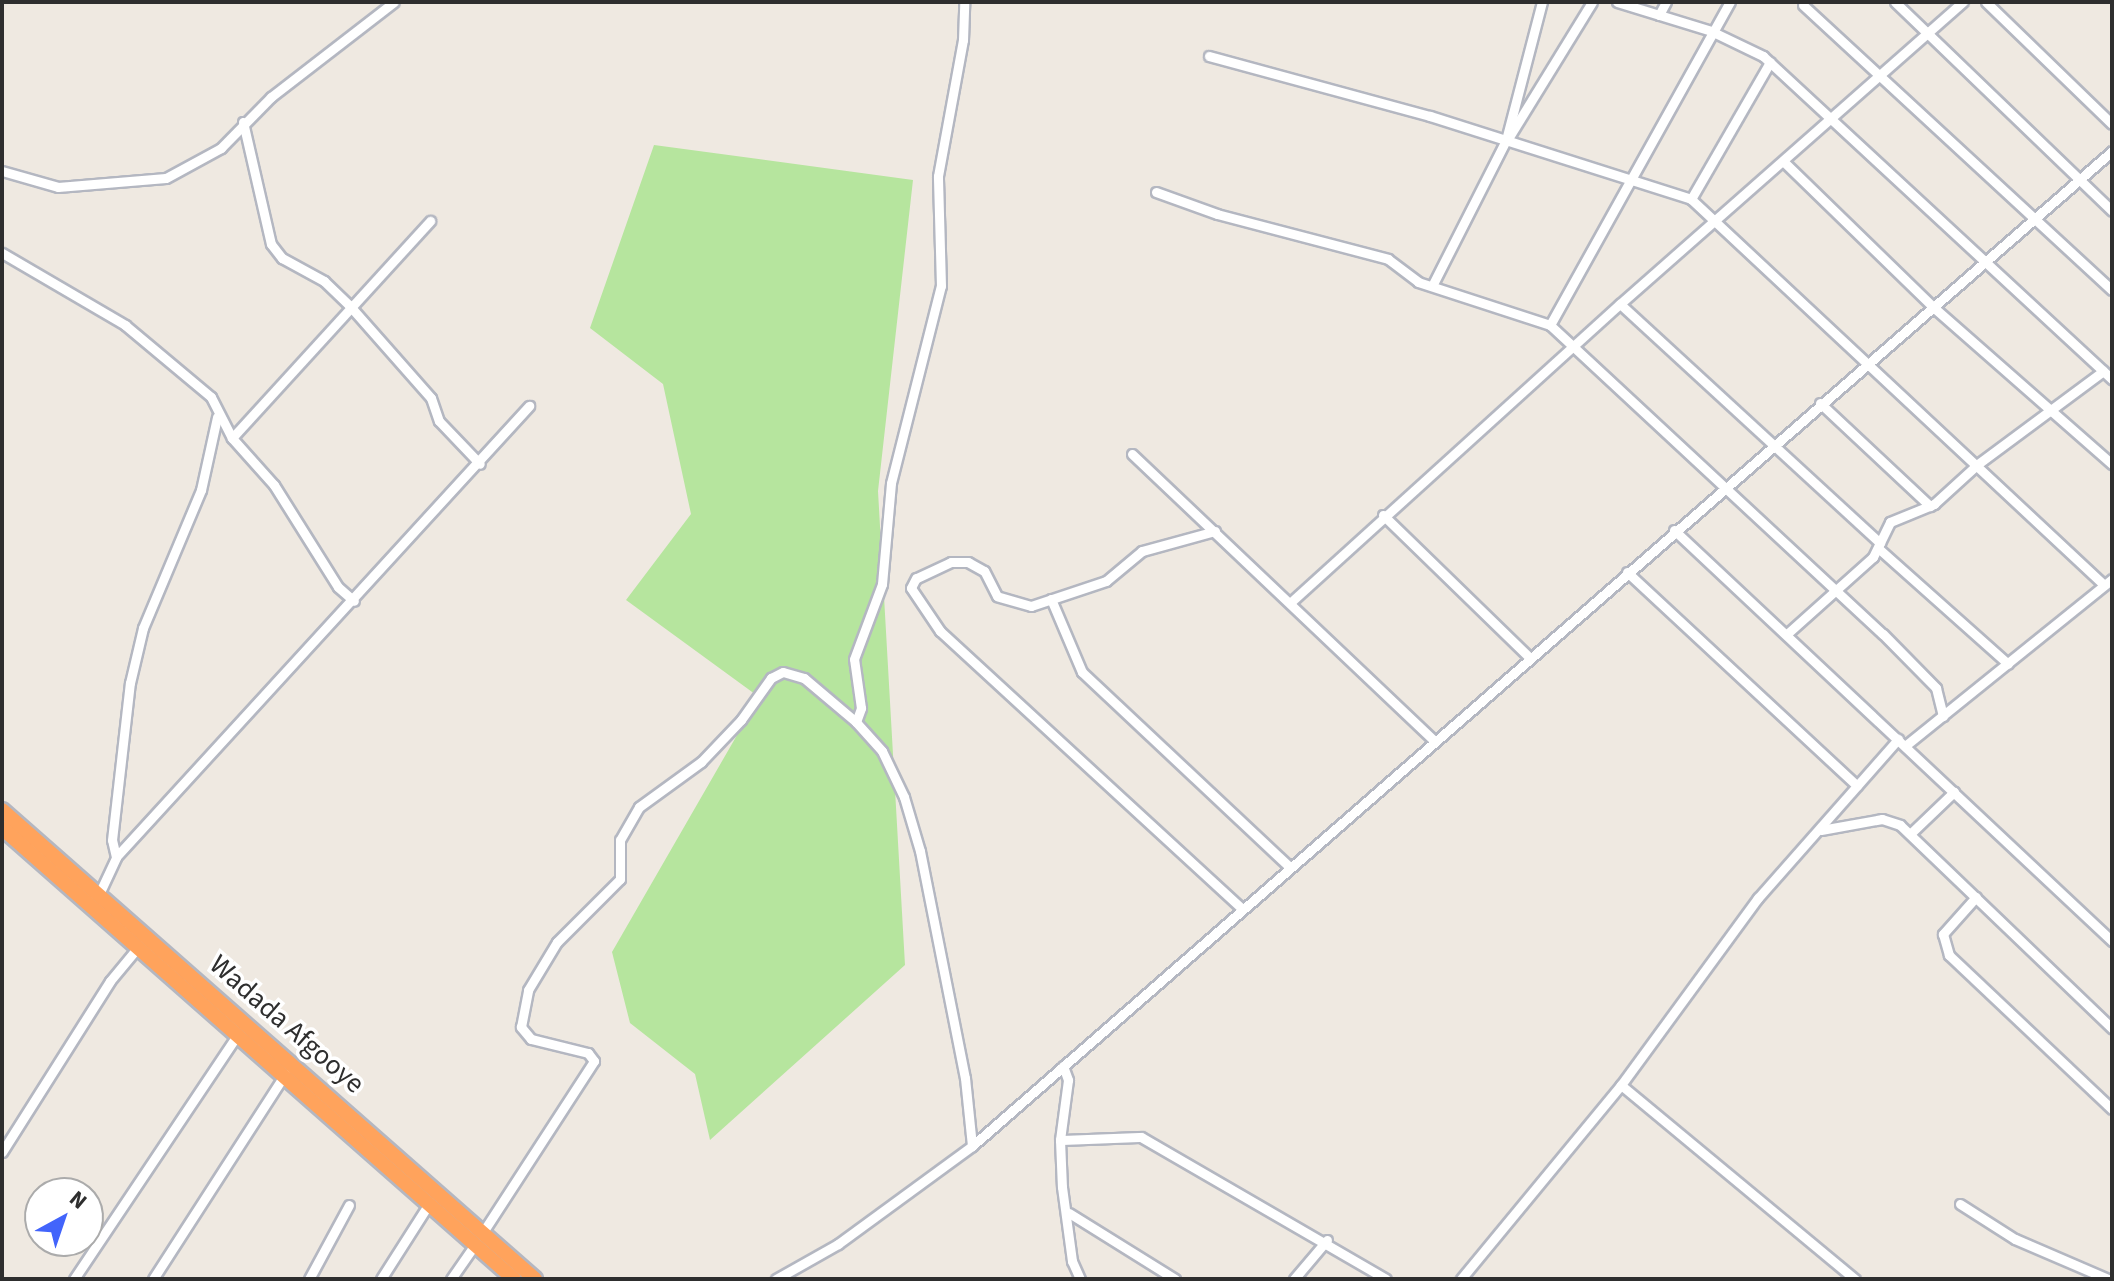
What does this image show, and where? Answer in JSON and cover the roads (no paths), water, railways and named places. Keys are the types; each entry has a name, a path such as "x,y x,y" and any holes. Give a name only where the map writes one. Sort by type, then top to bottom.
{"highway":[{"name":"Wadada Afgooye","path":"2,810 100,892 479,1237 514,1279"},
{"name":"Wadada Afgooye","path":"2,828 430,1202 535,1279"}],"street":[{"path":"2,171 58,187 166,178 221,148 243,122 394,2"},
{"path":"856,722 861,708 854,659 882,584 891,483 941,286 938,176 963,40 964,2"},
{"path":"1506,140 1542,2"},
{"path":"1432,286 1506,140 1592,2"},
{"path":"1617,2 1711,31 1770,62 1983,263 2112,379"},
{"path":"1659,15 1666,2"},
{"path":"1550,325 1711,31 1730,2"},
{"path":"1895,2 1924,36 2112,211"},
{"path":"1291,602 1383,515 1573,348 1715,217 1963,2"},
{"path":"1986,2 2112,124"},
{"path":"1803,5 2112,290"},
{"path":"1209,56 1506,140 1691,199 1715,217 2108,582 1943,716 1902,742 1857,786 1758,898 1621,1085 1461,1279"},
{"path":"1691,199 1770,62"},
{"path":"243,122 271,244 282,258 324,281 349,305 431,398 439,421 480,464"},
{"path":"776,1279 838,1244 972,1146 1674,530 2112,151"},
{"path":"1783,161 1932,306 2050,413 2112,464"},
{"path":"1156,192 1217,214 1388,259 1432,286 1550,325 1725,486 1936,688 1943,716"},
{"path":"232,438 349,305 430,221"},
{"path":"2,253 125,325 211,397 217,414 232,438 274,485 338,587 354,601"},
{"path":"1620,304 2008,664"},
{"path":"1788,633 1835,591 1879,545 1890,522 1930,506 1978,464 2103,371"},
{"path":"1820,403 1930,506"},
{"path":"100,892 116,857 480,464 529,406"},
{"path":"116,857 112,840 130,683 143,628 212,457 217,414"},
{"path":"1132,454 1434,741"},
{"path":"1383,515 1529,657"},
{"path":"1674,530 1788,633 2112,941"},
{"path":"1215,531 1142,551 1106,581 1031,606 1012,603 997,596 978,566 958,561 916,578 911,588 940,631 1242,909"},
{"path":"1627,572 1857,786"},
{"path":"1051,599 1082,672 1290,867"},
{"path":"451,1279 594,1061 588,1053 531,1039 522,1019 528,990 557,942 620,879 620,840 639,807 701,762 776,673 795,673 856,722 882,751 920,851 965,1078 972,1146"},
{"path":"1910,834 1954,792"},
{"path":"1821,830 1882,819 1896,822 2112,1028"},
{"path":"1976,897 1943,934 1949,955 2112,1109"},
{"path":"2,1152 110,981 139,946"},
{"path":"74,1279 238,1034"},
{"path":"1063,1066 1068,1080 1060,1140 1072,1261 1080,1279"},
{"path":"153,1279 285,1074"},
{"path":"1621,1085 1855,1279"},
{"path":"1060,1140 1141,1137 1327,1240 1381,1278"},
{"path":"381,1279 430,1202"},
{"path":"1960,1204 2015,1239 2108,1279"},
{"path":"309,1279 349,1205"},
{"path":"1069,1213 1175,1279"},
{"path":"1294,1279 1327,1240"}]}
